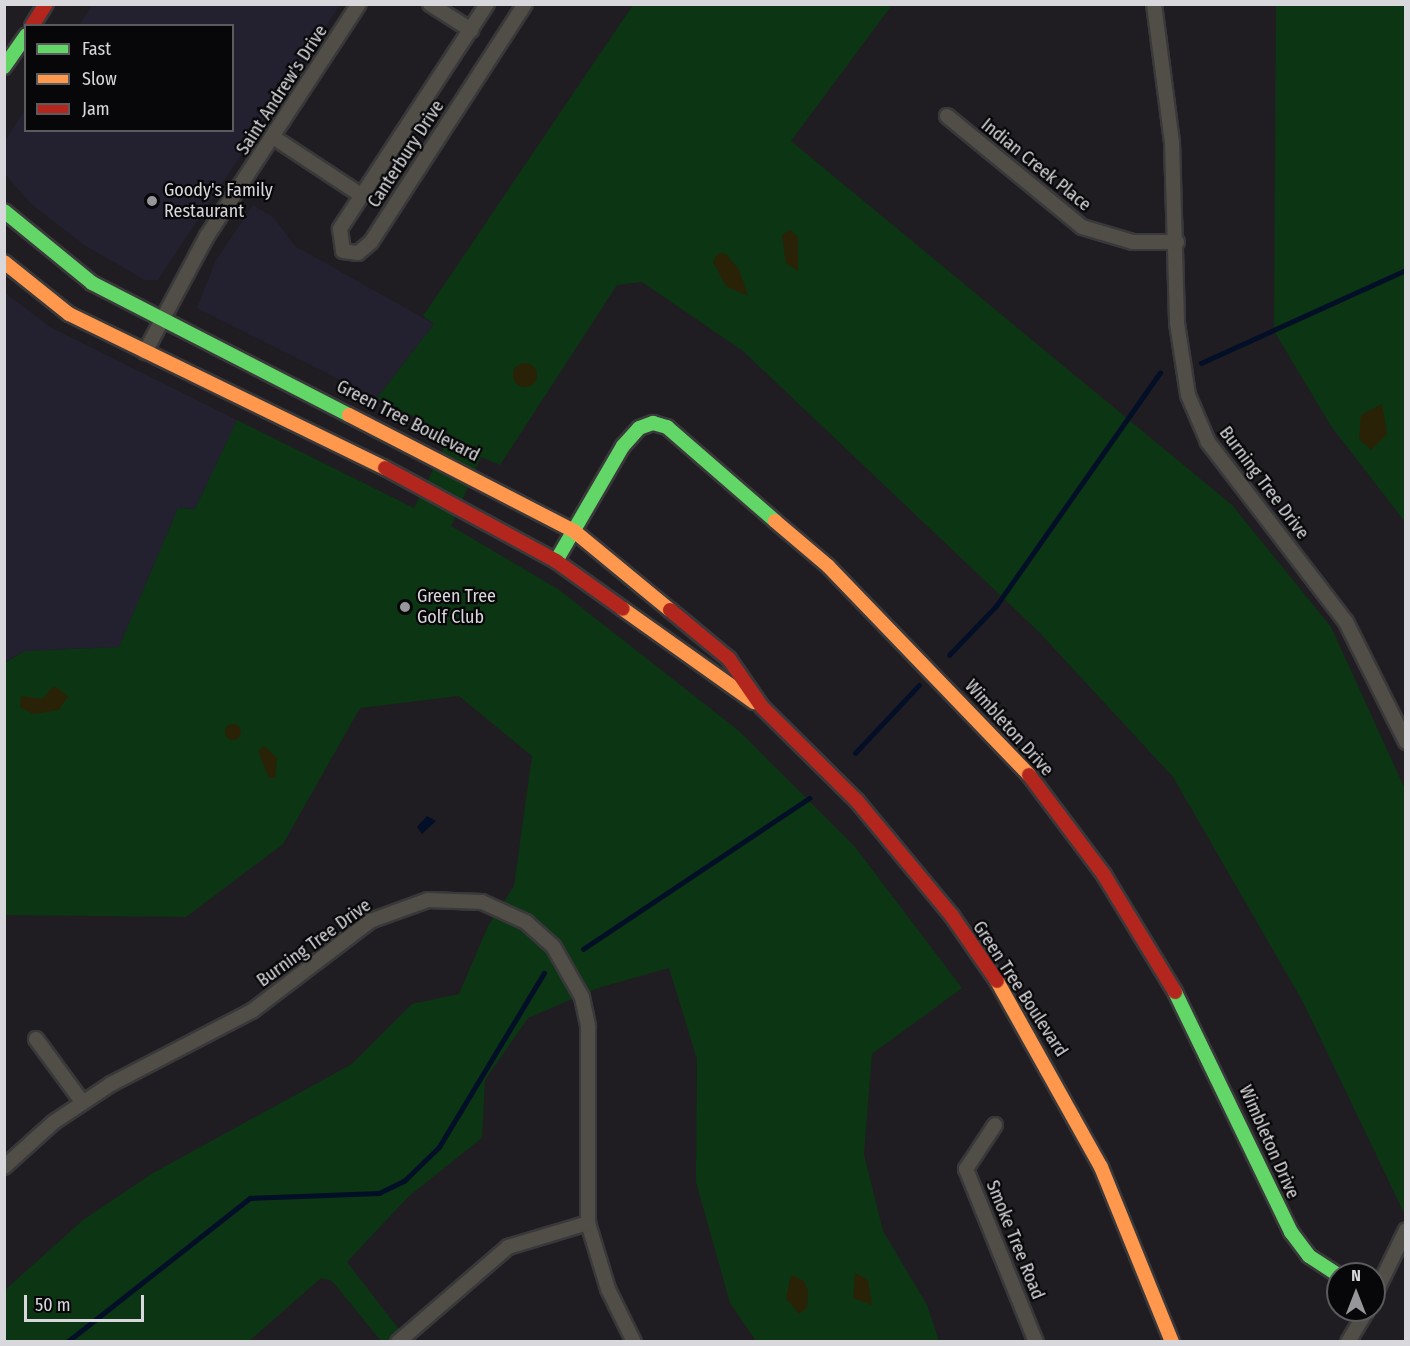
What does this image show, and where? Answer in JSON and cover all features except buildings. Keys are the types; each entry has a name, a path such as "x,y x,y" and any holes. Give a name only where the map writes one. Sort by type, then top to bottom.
{"main road":[{"path":"33,24 46,4"},
{"path":"4,67 24,38"},
{"name":"Green Tree Boulevard","path":"4,212 60,262 162,319 574,531 729,659 762,707"},
{"name":"Green Tree Boulevard","path":"4,262 69,314 443,496 556,561 762,707 857,801 952,916 1004,992 1101,1167 1172,1341"},
{"name":"Wimbleton Drive","path":"556,561 623,446 639,428 653,423 667,427 828,566 1023,766 1104,874 1180,999 1291,1232 1309,1256 1326,1267"}],"street":[{"name":"Saint Andrew's Drive","path":"145,352 207,236 359,4"},
{"path":"430,4 471,30"},
{"name":"Canterbury Drive","path":"487,4 337,234 343,251 350,253 371,243 525,4"},
{"name":"Burning Tree Drive","path":"1154,4 1172,142 1180,360 1197,418 1208,442 1346,622 1402,725 1406,742"},
{"name":"Indian Creek Place","path":"946,116 1082,227 1133,242 1177,242"},
{"name":"Canterbury Drive","path":"273,137 361,195"},
{"name":"Burning Tree Drive","path":"4,1167 83,1103 140,1066 252,1011 394,909 428,900 482,902 526,922 554,946 582,997 588,1026 588,1223 608,1289 634,1341"},
{"path":"36,1039 83,1103"},
{"name":"Smoke Tree Road","path":"995,1125 966,1169 1036,1341"},
{"path":"398,1341 508,1247 588,1223"},
{"path":"1386,1271 1406,1230"},
{"path":"1348,1341 1360,1322"}],"shaded area":[{"path":"93,4 340,5 158,280 145,280 84,245 30,203 5,174 5,141 24,111 24,132 234,132 234,24 80,24"},
{"path":"253,205 274,218 295,246 434,324 377,398 197,308 215,262"},
{"path":"4,292 50,327 237,420 195,509 178,508 119,647 24,651 5,662"}],"green space":[{"path":"633,5 892,5 791,141 1232,505 1331,627 1405,789 1405,1215 1303,1002 1173,777 1039,632 743,351 642,282 617,285 500,465 481,457 451,526 558,589 739,731 855,847 962,988 872,1054 864,1154 883,1231 927,1305 939,1341 756,1341 730,1303 696,1182 697,1059 669,968 598,988 528,1018 485,1080 482,1138 409,1196 347,1262 408,1341 381,1341 332,1281 321,1278 248,1342 5,1341 4,1291 83,1220 153,1173 352,1064 412,1004 459,994 488,926 514,886 532,756 459,696 360,708 283,844 186,917 5,915 5,663 24,651 119,647 178,508 195,509 237,420 414,508 450,435 377,398 434,324 423,316"},
{"path":"1276,5 1405,5 1405,522 1331,426 1274,331"}],"sand":[{"path":"790,230 798,237 798,271 786,263 782,235"},
{"path":"718,253 726,254 739,270 748,296 726,286 713,262"},
{"path":"525,363 533,367 537,375 533,383 525,387 517,383 513,375 517,367"},
{"path":"1382,404 1387,434 1371,450 1359,439 1361,415"},
{"path":"54,686 68,696 59,710 33,714 20,707 21,696 42,699"},
{"path":"233,724 239,726 241,732 239,738 233,740 227,738 225,732 227,726"},
{"path":"264,746 277,758 275,778 269,778 258,751"},
{"path":"855,1273 868,1280 872,1305 853,1298"},
{"path":"791,1275 804,1281 808,1291 807,1308 799,1314 786,1298"}],"water":[{"path":"427,816 436,821 422,834 417,827"}],"waterway":[{"path":"1201,363 1406,270"},
{"path":"949,655 996,606 1160,373"},
{"path":"855,753 919,685"},
{"path":"583,949 809,798"},
{"path":"67,1342 250,1198 379,1193 404,1181 439,1147 544,973"}],"traffic: fast":[{"path":"4,67 24,38"},
{"path":"4,211 92,283 349,415"},
{"path":"556,561 623,446 639,428 653,423 667,427 775,521"},
{"path":"1175,992 1291,1232 1309,1256 1326,1267"}],"traffic: slow":[{"path":"4,262 69,314 385,468"},
{"path":"349,415 574,531 670,610"},
{"path":"775,521 828,566 1029,775"},
{"path":"623,609 754,702"},
{"path":"997,981 1101,1167 1172,1342"}],"traffic: jam":[{"path":"33,24 46,4"},
{"path":"385,468 556,561 623,609"},
{"path":"670,610 729,659 762,707 857,801 952,916 997,981"},
{"path":"1029,775 1104,875 1175,992"}],"place":[{"name":"Goody's Family Restaurant","path":"152,201"},
{"name":"Green Tree Golf Club","path":"405,607"}]}
